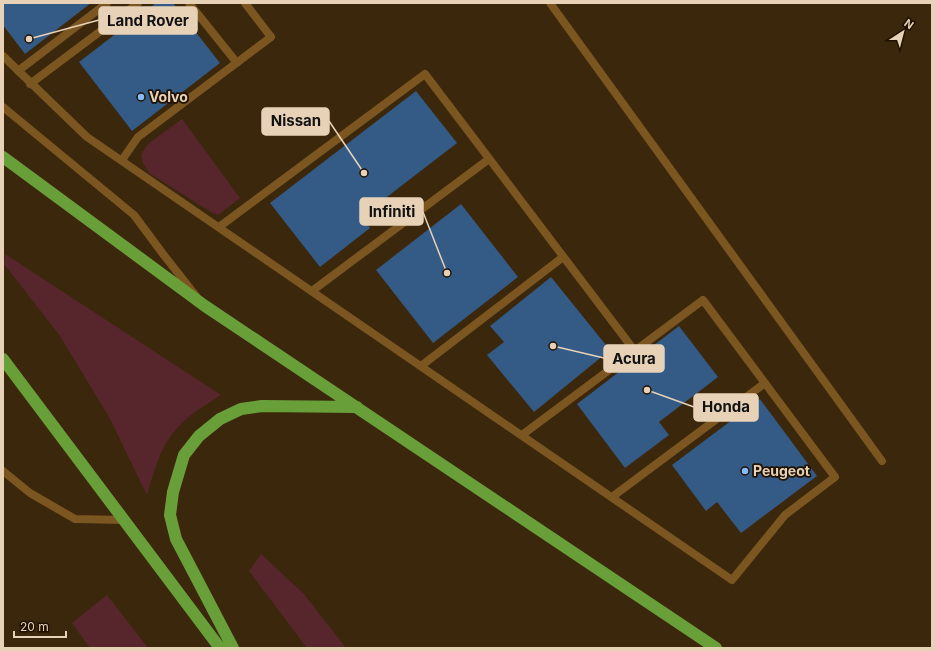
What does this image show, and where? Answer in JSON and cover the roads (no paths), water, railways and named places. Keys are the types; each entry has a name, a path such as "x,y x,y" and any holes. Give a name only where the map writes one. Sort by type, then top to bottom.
{"highway":[{"path":"3,157 205,306 716,648"},
{"path":"3,359 220,648"},
{"path":"233,648 176,539 170,515 173,492 184,455 199,436 220,419 240,409 262,406 356,407"}],"lane":[{"path":"18,71 107,3"},
{"path":"30,84 138,3"},
{"path":"190,3 237,63"},
{"path":"122,160 138,137 271,37 245,3"},
{"path":"550,3 882,462"},
{"path":"3,56 30,84 88,137 732,580 785,515 835,477 703,300 522,435"},
{"path":"219,227 425,74 634,350"},
{"path":"3,106 134,215 162,254 205,306"},
{"path":"312,291 489,158"},
{"path":"421,366 563,257"},
{"path":"612,497 765,383"},
{"path":"3,471 30,493 75,519 124,520"}],"place":[{"name":"Land Rover","path":"29,39"},
{"name":"Volvo","path":"141,97"},
{"name":"Nissan","path":"364,173"},
{"name":"Infiniti","path":"447,273"},
{"name":"Acura","path":"553,346"},
{"name":"Honda","path":"647,390"},
{"name":"Peugeot","path":"745,471"}]}
